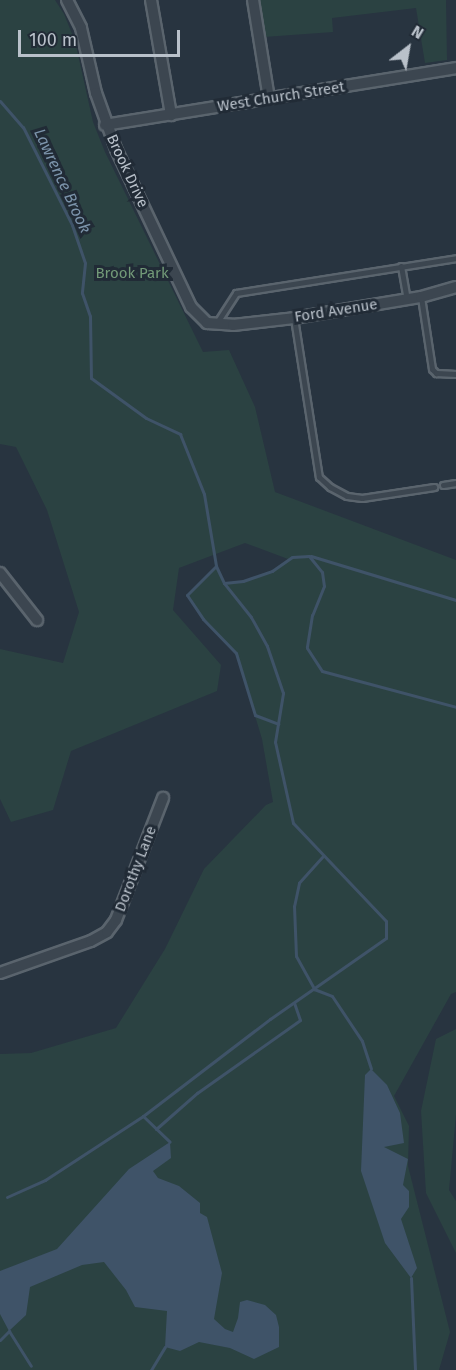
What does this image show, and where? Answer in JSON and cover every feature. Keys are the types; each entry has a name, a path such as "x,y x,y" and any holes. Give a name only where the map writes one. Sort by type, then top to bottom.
{"street":[{"name":"Brook Drive","path":"67,0 81,28 105,125 191,307 207,323 215,325"},
{"path":"151,0 171,115"},
{"path":"253,0 269,99"},
{"name":"West Church Street","path":"105,125 456,68"},
{"name":"Ford Avenue","path":"215,325 294,318 421,297 456,287"},
{"path":"0,573 37,620"},
{"name":"Dorothy Lane","path":"0,973 91,941 107,932 116,920 163,798"}],"lane":[{"path":"215,325 236,293 456,258"},
{"path":"401,266 407,299"},
{"path":"421,297 432,369 436,374 456,374"},
{"path":"294,318 319,477 330,487 347,496 362,498 434,487"},
{"path":"443,485 456,483"}],"green space":[{"name":"Brook Park","path":"0,0 55,0 64,14 75,41 93,122 105,152 203,352 229,350 255,407 275,492 456,560 456,992 451,994 394,1096 409,1126 408,1166 450,1332 439,1370 0,1370 0,1054 31,1053 116,1028 165,949 204,869 266,805 273,802 262,739 236,653 203,619 187,595 216,566 224,583 243,581 272,571 288,559 245,543 179,568 173,610 221,665 217,691 71,751 53,810 11,822 0,799 0,649 63,663 79,612 47,510 16,447 0,444"},
{"path":"259,0 446,0 447,60 425,63 416,8 332,18 333,32 264,37"},
{"path":"456,1029 456,1115 449,1190 456,1201 456,1253 426,1193 421,1111 436,1039"}],"water":[{"path":"371,1069 387,1085 400,1113 404,1143 384,1147 408,1159 403,1185 409,1191 409,1207 401,1219 417,1268 411,1278 385,1243 361,1171 365,1075"},
{"path":"170,1142 171,1158 153,1171 158,1178 179,1186 200,1203 200,1213 207,1217 222,1273 214,1319 225,1329 233,1332 240,1302 247,1300 265,1305 276,1315 279,1327 279,1347 254,1359 230,1348 199,1342 180,1351 165,1347 167,1311 135,1307 126,1290 104,1262 82,1265 30,1287 26,1315 9,1331 0,1314 0,1271 57,1249 129,1169"}],"waterway":[{"name":"Lawrence Brook","path":"0,101 23,127 72,225 85,263 82,293 90,316 91,378 146,418 180,434 204,494 216,566 224,583 243,581 272,571 292,557 309,556 322,572 324,586 312,615 307,648 322,671 456,707"},
{"path":"311,556 456,600"},
{"path":"216,566 187,595 203,619 236,653 255,715 278,724"},
{"path":"7,1197 45,1180 143,1116 270,1019 386,938 386,921 293,823 275,742 283,693 267,646 251,617 224,583"},
{"path":"323,856 299,883 294,906 296,956 314,989 332,996 362,1041 371,1069"},
{"path":"156,1129 197,1093 300,1020 294,1003"},
{"path":"143,1116 170,1142"},
{"path":"411,1278 415,1370"},
{"path":"0,1340 9,1331 31,1366"},
{"path":"151,1370 165,1347"}]}
